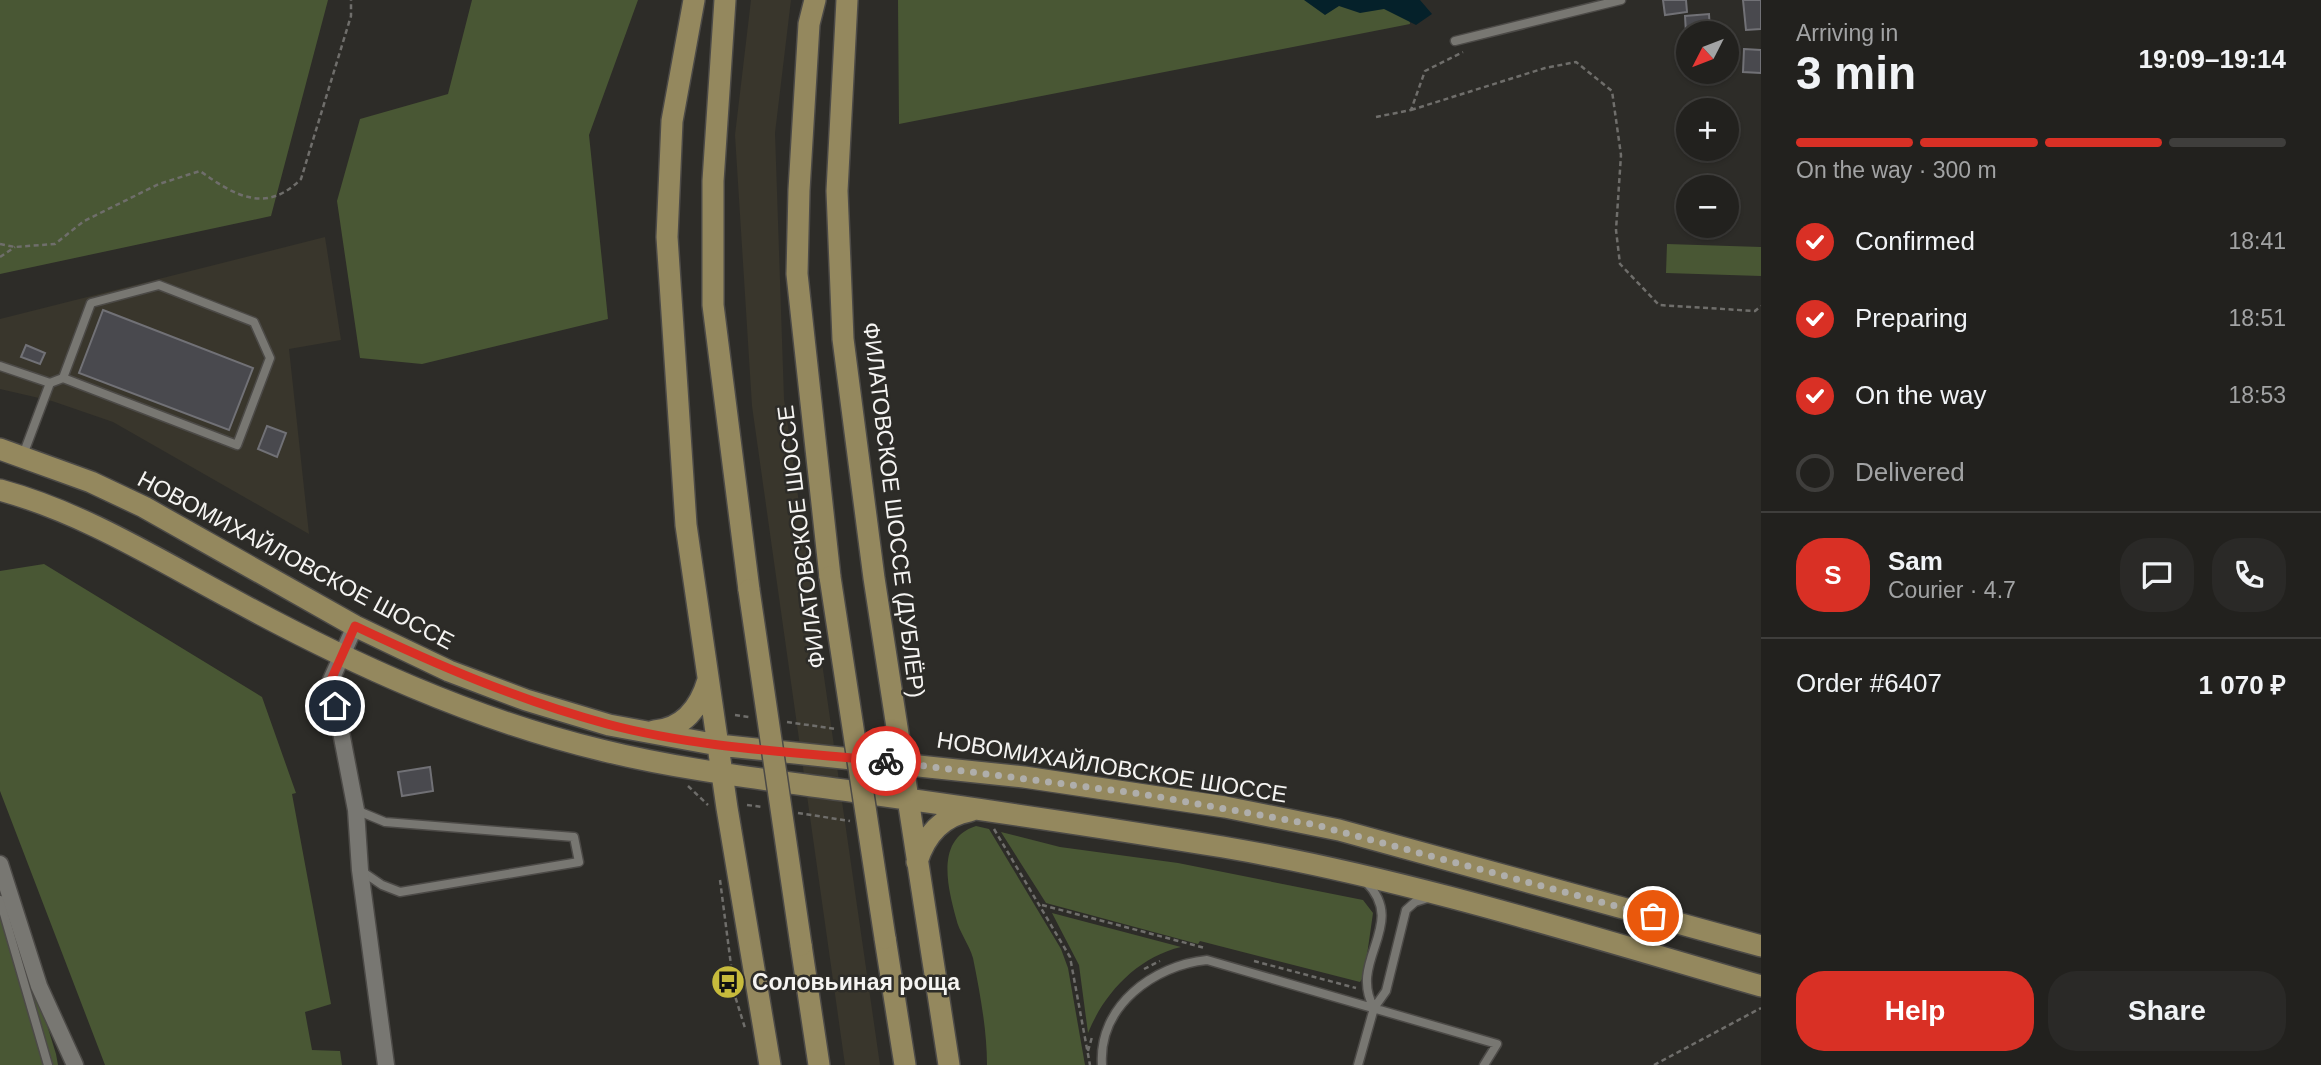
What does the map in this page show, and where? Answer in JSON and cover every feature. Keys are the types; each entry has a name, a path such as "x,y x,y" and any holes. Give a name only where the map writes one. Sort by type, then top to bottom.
{"main road":[{"path":"694,0 672,121 667,237 686,526 722,773 770,1065"},
{"path":"725,0 713,181 713,305 749,590 819,1065"},
{"name":"ФИЛАТОВСКОЕ ШОССЕ","path":"815,0 809,24 797,274 830,577 905,1065"},
{"name":"ФИЛАТОВСКОЕ ШОССЕ (ДУБЛЁР)","path":"847,0 837,191 843,340 862,498 949,1065"},
{"name":"НОВОМИХАЙЛОВСКОЕ ШОССЕ","path":"0,449 23,455 91,482 144,507 355,626 449,671 526,700 647,732 718,745 902,762 1225,807 1339,830 1761,946"},
{"path":"0,489 39,501 105,530 340,655 440,700 601,750 722,773 907,799 988,818"},
{"path":"647,732 663,730 691,714 704,694 708,678"},
{"path":"917,862 922,846 949,817 988,818 1229,848 1445,897 1761,986"}],"street":[{"path":"355,626 331,680 356,810 360,870 386,1065"},
{"path":"0,864 39,986 75,1065"}],"lane":[{"path":"1455,41 1621,0"},
{"path":"0,366 50,383 63,378 237,445 270,358 254,321 159,285 91,303 63,378"},
{"path":"23,455 50,383"},
{"path":"356,810 385,822 574,837 579,862 400,892 382,885 360,870"},
{"path":"1360,876 1382,900 1382,917 1364,985 1374,1008"},
{"path":"1357,1065 1374,1008 1386,991 1406,910 1415,902 1445,897"},
{"path":"0,900 48,1065"},
{"path":"1102,1065 1105,1036 1118,1010 1138,988 1161,972 1185,962 1207,960 1497,1044 1484,1065"}],"path":[{"path":"0,244 15,247 55,244 84,221 159,184 200,171 250,199 286,194 301,178 351,16 351,0"},
{"path":"1411,110 1425,71 1474,49"},
{"path":"1376,117 1411,110 1545,68 1576,62 1612,91 1621,155 1616,230 1620,264 1659,305 1755,311 1761,306"},
{"path":"0,257 15,247"},
{"path":"735,715 749,717"},
{"path":"776,721 844,730"},
{"path":"687,784 712,812"},
{"path":"747,805 775,809"},
{"path":"788,811 857,822"},
{"path":"988,818 1070,957 1090,1065"},
{"path":"720,875 735,996 745,1029"},
{"path":"1041,905 1208,949"},
{"path":"1654,1065 1761,1008"}],"shaded area":[{"path":"751,0 791,0 775,133 784,399 880,1065 845,1065 752,406 735,135"},
{"path":"325,237 341,340 289,349 309,534 113,422 52,401 0,389 0,319"}],"green space":[{"path":"0,0 328,0 271,216 0,274"},
{"path":"472,0 638,0 589,135 608,319 422,364 360,358 337,201 360,119 448,94"},
{"path":"898,0 1407,0 1410,24 899,124"},
{"path":"1667,244 1761,247 1761,276 1666,273"},
{"path":"44,564 262,697 296,793 292,794 331,1004 305,1012 312,1050 340,1051 342,1065 105,1065 0,791 0,571"},
{"path":"976,826 989,829 1061,949 1068,968 1085,1065 987,1065 981,998 973,958 957,923 948,878 950,852 955,841 963,832"},
{"path":"1001,832 1060,847 1178,863 1363,900 1373,913 1364,976 1360,982 1200,941 1198,944 1046,903"},
{"path":"0,873 56,1054 58,1065 0,1065"},
{"path":"1052,913 1181,947 1151,959 1124,979 1103,1004 1088,1033 1079,965"}],"water":[{"path":"1304,0 1420,0 1432,14 1416,25 1384,9 1360,13 1339,6 1325,15"}],"building":[{"path":"1663,0 1686,0 1687,12 1665,15"},
{"path":"1743,0 1761,0 1761,29 1746,30"},
{"path":"1709,14 1709,21 1685,21 1685,16"},
{"path":"1744,49 1761,50 1761,73 1743,72"},
{"path":"103,310 253,368 229,430 79,373"},
{"path":"26,345 45,353 40,364 21,357"},
{"path":"267,426 286,433 277,457 258,449"},
{"path":"430,767 433,791 402,796 398,772"}],"way so far":[{"path":"886,761 1142,794 1316,825 1653,916"}],"place":[{"name":"Соловьиная роща","path":"728,982"}],"route":[{"path":"335,706 331,680 355,626 449,671 526,700 608,724 718,745 886,761"}]}
